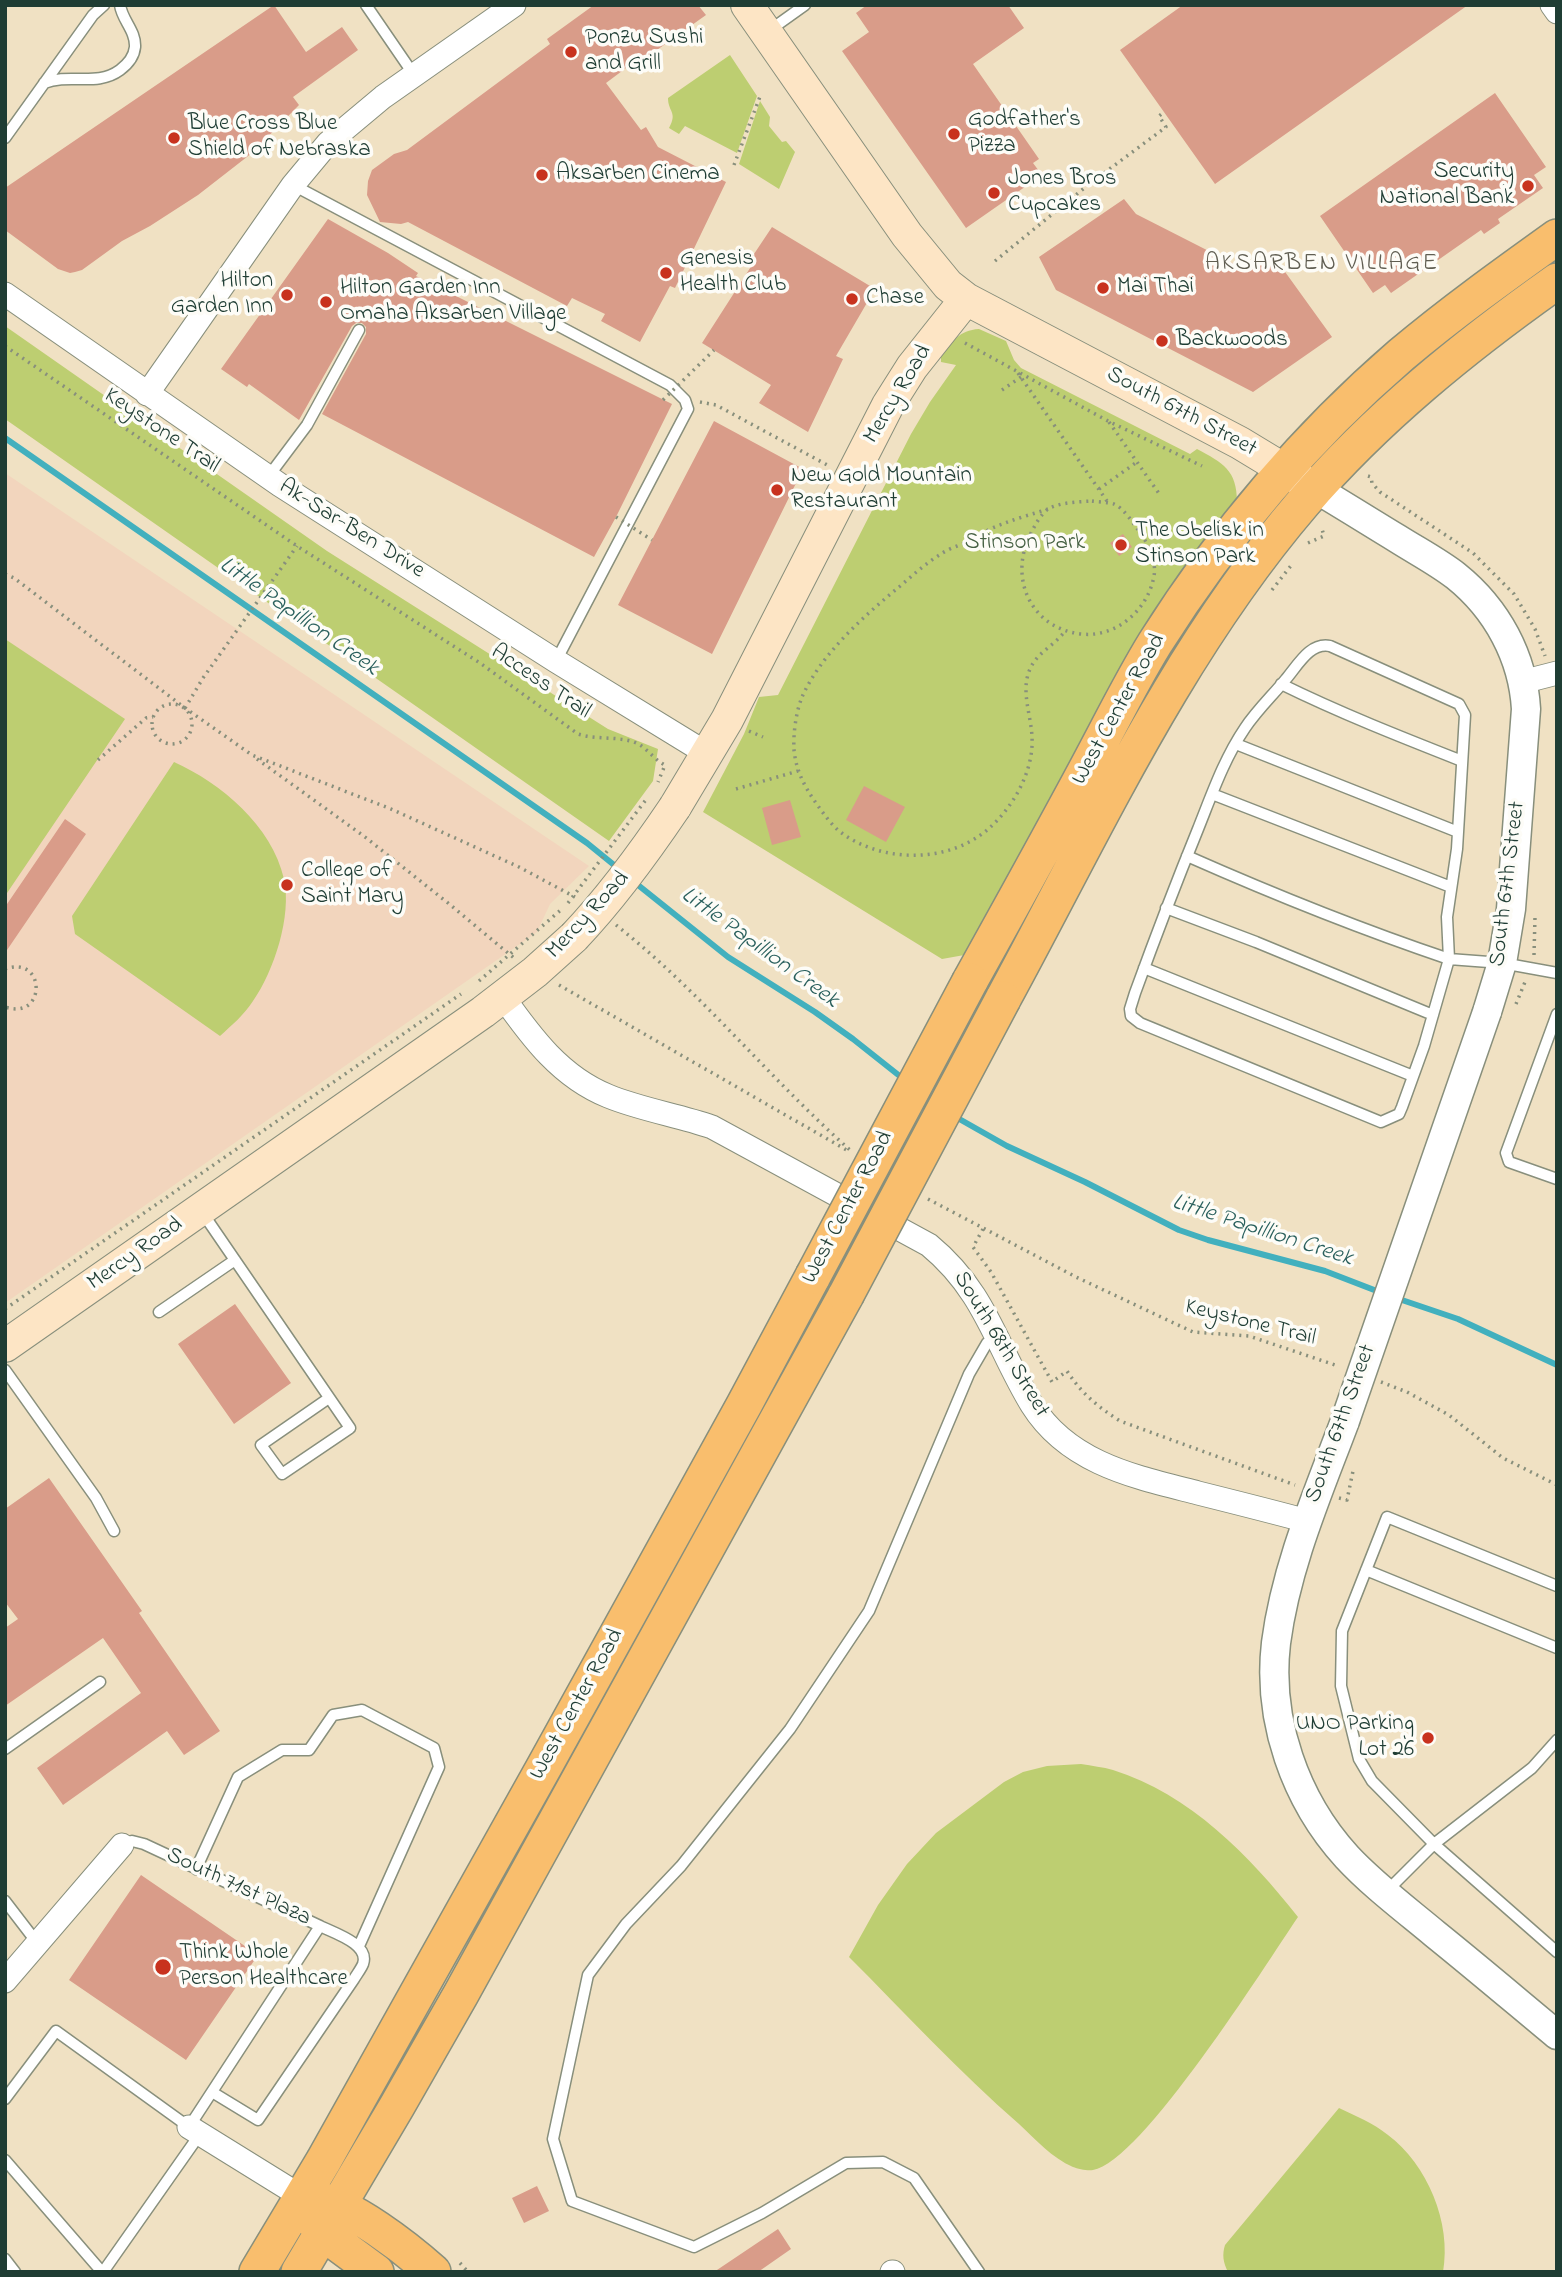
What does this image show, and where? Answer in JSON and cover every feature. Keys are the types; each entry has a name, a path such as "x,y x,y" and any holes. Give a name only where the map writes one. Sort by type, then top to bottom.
{"main road":[{"name":"South 67th Street","path":"747,5 906,235 948,285 966,299 1240,443 1315,489"},
{"name":"West Center Road","path":"257,2272 544,1767 744,1405 1120,702 1156,643 1208,568 1285,470 1335,418 1399,357 1460,307 1557,237"},
{"name":"West Center Road","path":"299,2272 461,1994 846,1294 1130,762 1183,670 1261,556 1315,489 1437,372 1557,281"},
{"name":"Mercy Road","path":"5,1346 503,997 523,964 574,937 635,865 662,802 706,753 727,720 888,405 912,367 966,299"},
{"path":"302,2197 310,2216 390,2238 433,2272"},
{"path":"331,2220 376,2272"}],"street":[{"path":"147,394 293,185 328,144 383,97 514,5"},
{"path":"1552,5 1557,12"},
{"name":"Ak-Sar-Ben Drive","path":"5,294 268,477 556,661 706,753"},
{"name":"South 67th Street","path":"1315,489 1440,565 1467,585 1484,603 1501,626 1511,647 1522,682 1526,721 1511,909 1502,963 1345,1421 1307,1521 1285,1598 1276,1643 1275,1671 1280,1726 1297,1779 1319,1822 1355,1865 1557,2035"},
{"path":"1522,682 1557,673"},
{"name":"South 68th Street","path":"503,997 532,1038 548,1055 586,1085 621,1101 675,1114 712,1127 929,1245 963,1278 1002,1334 1037,1412 1065,1441 1095,1461 1125,1474 1307,1521"},
{"path":"5,1981 122,1845"},
{"path":"195,2130 302,2197"}],"lane":[{"path":"5,138 93,15 104,5"},
{"path":"44,83 55,79 103,79 129,63 135,46 120,5"},
{"path":"366,5 414,75"},
{"path":"766,33 805,5"},
{"path":"293,185 670,385 684,400 688,409 556,661"},
{"path":"268,477 307,425 359,330"},
{"path":"1321,644 1459,704 1465,715 1458,832 1447,917 1449,959 1399,1114 1381,1122 1140,1023 1131,1016 1130,1009 1166,908 1223,765 1236,744 1245,727 1281,684 1314,647 1321,644"},
{"path":"1281,684 1339,712 1462,761"},
{"path":"1236,744 1458,832"},
{"path":"1212,794 1451,887"},
{"path":"1187,856 1269,892 1449,959 1502,963 1557,973"},
{"path":"1166,908 1433,1015"},
{"path":"1144,968 1413,1076"},
{"path":"1557,1014 1506,1153 1509,1162 1557,1179"},
{"path":"201,1210 350,1428 282,1474 261,1445 329,1398"},
{"path":"159,1312 235,1260"},
{"path":"979,2272 914,2178 883,2162 846,2163 762,2213 694,2247 572,2201 553,2139 588,1975 626,1924 681,1866 790,1729 869,1611 969,1374 987,1343 1002,1334"},
{"path":"5,1370 96,1498 114,1531"},
{"path":"1557,1586 1387,1517 1342,1631 1341,1686 1359,1759 1372,1781 1434,1844 1557,1952"},
{"path":"1366,1570 1557,1648"},
{"path":"5,1749 100,1682"},
{"path":"196,1869 238,1777 282,1750 309,1750 333,1715 362,1710 434,1748 439,1767 359,1946"},
{"path":"1385,1892 1434,1844 1532,1769 1557,1740"},
{"name":"South 71st Plaza","path":"103,2272 195,2130 212,2092 320,1926 144,1844 132,1841 122,1845"},
{"path":"5,1901 38,1944"},
{"path":"212,2092 258,2120 363,1965 364,1955 359,1946 320,1926"},
{"path":"5,2099 56,2031 195,2130"},
{"path":"5,2160 103,2272"},
{"path":"5,2259 15,2272"}],"path":[{"path":"734,165 761,94"},
{"path":"995,261 1125,156 1166,127 1159,116 1164,112"},
{"path":"958,339 1022,376 1202,467"},
{"name":"Keystone Trail","path":"5,346 297,546"},
{"path":"663,400 714,350"},
{"path":"1002,390 1022,376"},
{"path":"1022,376 1109,504"},
{"path":"684,400 716,405 851,478"},
{"path":"1108,421 1160,495"},
{"path":"1099,489 1137,462"},
{"path":"1048,509 1034,527 1021,558 1022,581 1028,599 1047,621 1065,631 1096,634 1117,628 1141,608 1154,575 1150,551 1129,517 1114,504 1073,502 1048,509 1000,524 942,553 878,605 843,639 802,698 794,748 798,771 827,819 840,831 865,846 901,856 939,852 962,845 986,831 1006,810 1020,789 1028,764 1032,740 1026,704 1027,679 1032,664 1065,631"},
{"path":"617,517 652,540"},
{"path":"1301,551 1308,542 1324,536 1322,529"},
{"path":"185,708 203,678 297,546"},
{"name":"Access Trail","path":"297,546 480,663 578,734 593,738 615,737 637,743 655,760 665,765 659,782 662,802 565,907 523,964 472,986"},
{"path":"1271,592 1294,562"},
{"path":"5,574 365,837 523,964 858,1157"},
{"path":"167,705 185,708 193,724 189,736 179,744 160,741 153,730 153,717 167,705"},
{"path":"98,760 146,718 153,717"},
{"path":"745,729 763,737"},
{"path":"736,789 798,771"},
{"path":"5,969 13,966 26,969 35,978 37,985 34,999 29,1004 15,1009 5,1007"},
{"path":"5,1309 462,993"},
{"name":"Keystone Trail","path":"917,1192 1076,1278 1194,1332 1250,1336 1345,1369"},
{"path":"983,1229 973,1247 991,1272 1052,1382 1067,1371 1095,1405 1120,1421 1347,1500 1355,1462"},
{"path":"1370,1378 1407,1392 1449,1415 1503,1458 1557,1485"}],"shaded area":[{"name":"College of Saint Mary","path":"5,473 589,866 550,904 537,932 5,1303"}],"green space":[{"path":"730,55 757,96 737,153 685,126 679,134 669,128 673,115 668,98"},
{"path":"760,101 770,117 769,126 782,142 786,141 795,152 779,189 739,164"},
{"path":"5,326 327,551 608,729 658,749 653,781 609,841 5,419"},
{"name":"Stinson Park","path":"979,329 1006,341 1014,360 1021,368 1190,454 1197,449 1221,463 1234,482 1237,502 970,954 942,959 703,812 744,734 759,697 778,695 911,434 956,365 941,362 941,357 961,334"},
{"path":"5,639 125,719 5,896"},
{"path":"174,762 209,782 242,808 268,841 284,879 286,894 283,926 268,974 249,1006 220,1036 75,934 72,916"},
{"path":"1081,1764 1113,1770 1141,1781 1193,1811 1239,1850 1298,1917 1232,2016 1171,2099 1141,2134 1114,2159 1093,2170 1073,2167 1044,2148 975,2084 849,1957 878,1905 907,1864 936,1833 1004,1782 1023,1772 1047,1766"},
{"path":"1339,2108 1388,2135 1402,2147 1425,2178 1434,2196 1444,2234 1443,2272 1228,2272 1224,2258 1225,2245"}],"building":[{"name":"Blue Cross Blue Shield of Nebraska","path":"274,5 306,52 342,27 358,50 293,97 299,105 252,153 198,195 122,241 82,270 70,273 58,269 5,230 5,188"},
{"name":"Aksarben Cinema","path":"594,5 698,5 706,15 606,83 641,130 646,127 658,147 726,182 675,288 670,286 640,342 601,321 605,314 572,298 567,306 408,222 380,222 367,195 372,170 394,154 407,150 550,44 547,39"},
{"path":"867,5 1008,5 1024,28 973,64 1039,159 1033,163 1042,175 966,228 842,51 869,32 856,13"},
{"path":"1183,5 1468,5 1215,184 1120,50"},
{"path":"1495,93 1546,167 1534,175 1543,188 1498,219 1500,223 1484,234 1481,230 1391,293 1385,285 1373,293 1320,216"},
{"path":"1124,199 1136,214 1248,271 1270,251 1332,337 1253,392 1056,290 1039,257"},
{"path":"328,219 388,253 418,273 416,276 672,404 594,557 322,414 366,334 366,327 362,323 352,326 299,420 249,384 247,387 221,369"},
{"path":"772,227 875,289 836,356 843,359 808,432 759,403 771,385 702,343 752,265 748,263"},
{"path":"714,421 803,469 712,654 618,605"},
{"name":"The Obelisk in Stinson Park","path":"1123,534 1132,547 1119,556 1110,543"},
{"path":"864,786 905,807 886,842 846,820"},
{"path":"790,800 801,837 772,845 762,808"},
{"path":"65,819 86,834 5,953 5,907"},
{"path":"235,1304 291,1383 234,1424 178,1344"},
{"path":"49,1478 142,1611 139,1613 220,1731 184,1755 167,1731 63,1805 37,1768 141,1693 103,1638 5,1706 5,1628 18,1619 5,1602 5,1509"},
{"name":"Think Whole Person Healthcare","path":"141,1875 258,1955 186,2060 69,1980"},
{"path":"537,2186 549,2211 524,2223 512,2198"},
{"path":"778,2229 791,2249 758,2272 714,2272"}],"waterway":[{"name":"Little Papillion Creek","path":"5,438 587,843 619,869"},
{"name":"Little Papillion Creek","path":"633,881 728,957 815,1012 906,1081"},
{"name":"Little Papillion Creek","path":"954,1116 1007,1146 1179,1230 1325,1271 1382,1293"},
{"name":"Little Papillion Creek","path":"1396,1298 1458,1319 1557,1365"}],"place":[{"name":"Ponzu Sushi and Grill","path":"571,52"},
{"name":"Godfather's Pizza","path":"954,134"},
{"name":"Blue Cross Blue Shield of Nebraska","path":"174,138"},
{"name":"Aksarben Cinema","path":"542,175"},
{"name":"Security National Bank","path":"1528,186"},
{"name":"Jones Bros Cupcakes","path":"994,193"},
{"name":"Genesis Health Club","path":"666,273"},
{"name":"Mai Thai","path":"1103,288"},
{"name":"Hilton Garden Inn","path":"287,295"},
{"name":"Chase","path":"852,299"},
{"name":"Hilton Garden Inn Omaha Aksarben Village","path":"326,302"},
{"name":"Backwoods","path":"1162,341"},
{"name":"New Gold Mountain Restaurant","path":"777,490"},
{"name":"The Obelisk in Stinson Park","path":"1121,545"},
{"name":"College of Saint Mary","path":"287,885"},
{"name":"UNO Parking Lot 26","path":"1428,1738"},
{"name":"Think Whole Person Healthcare","path":"163,1967"}],"district":[{"name":"AKSARBEN VILLAGE","path":"1322,265"}]}
